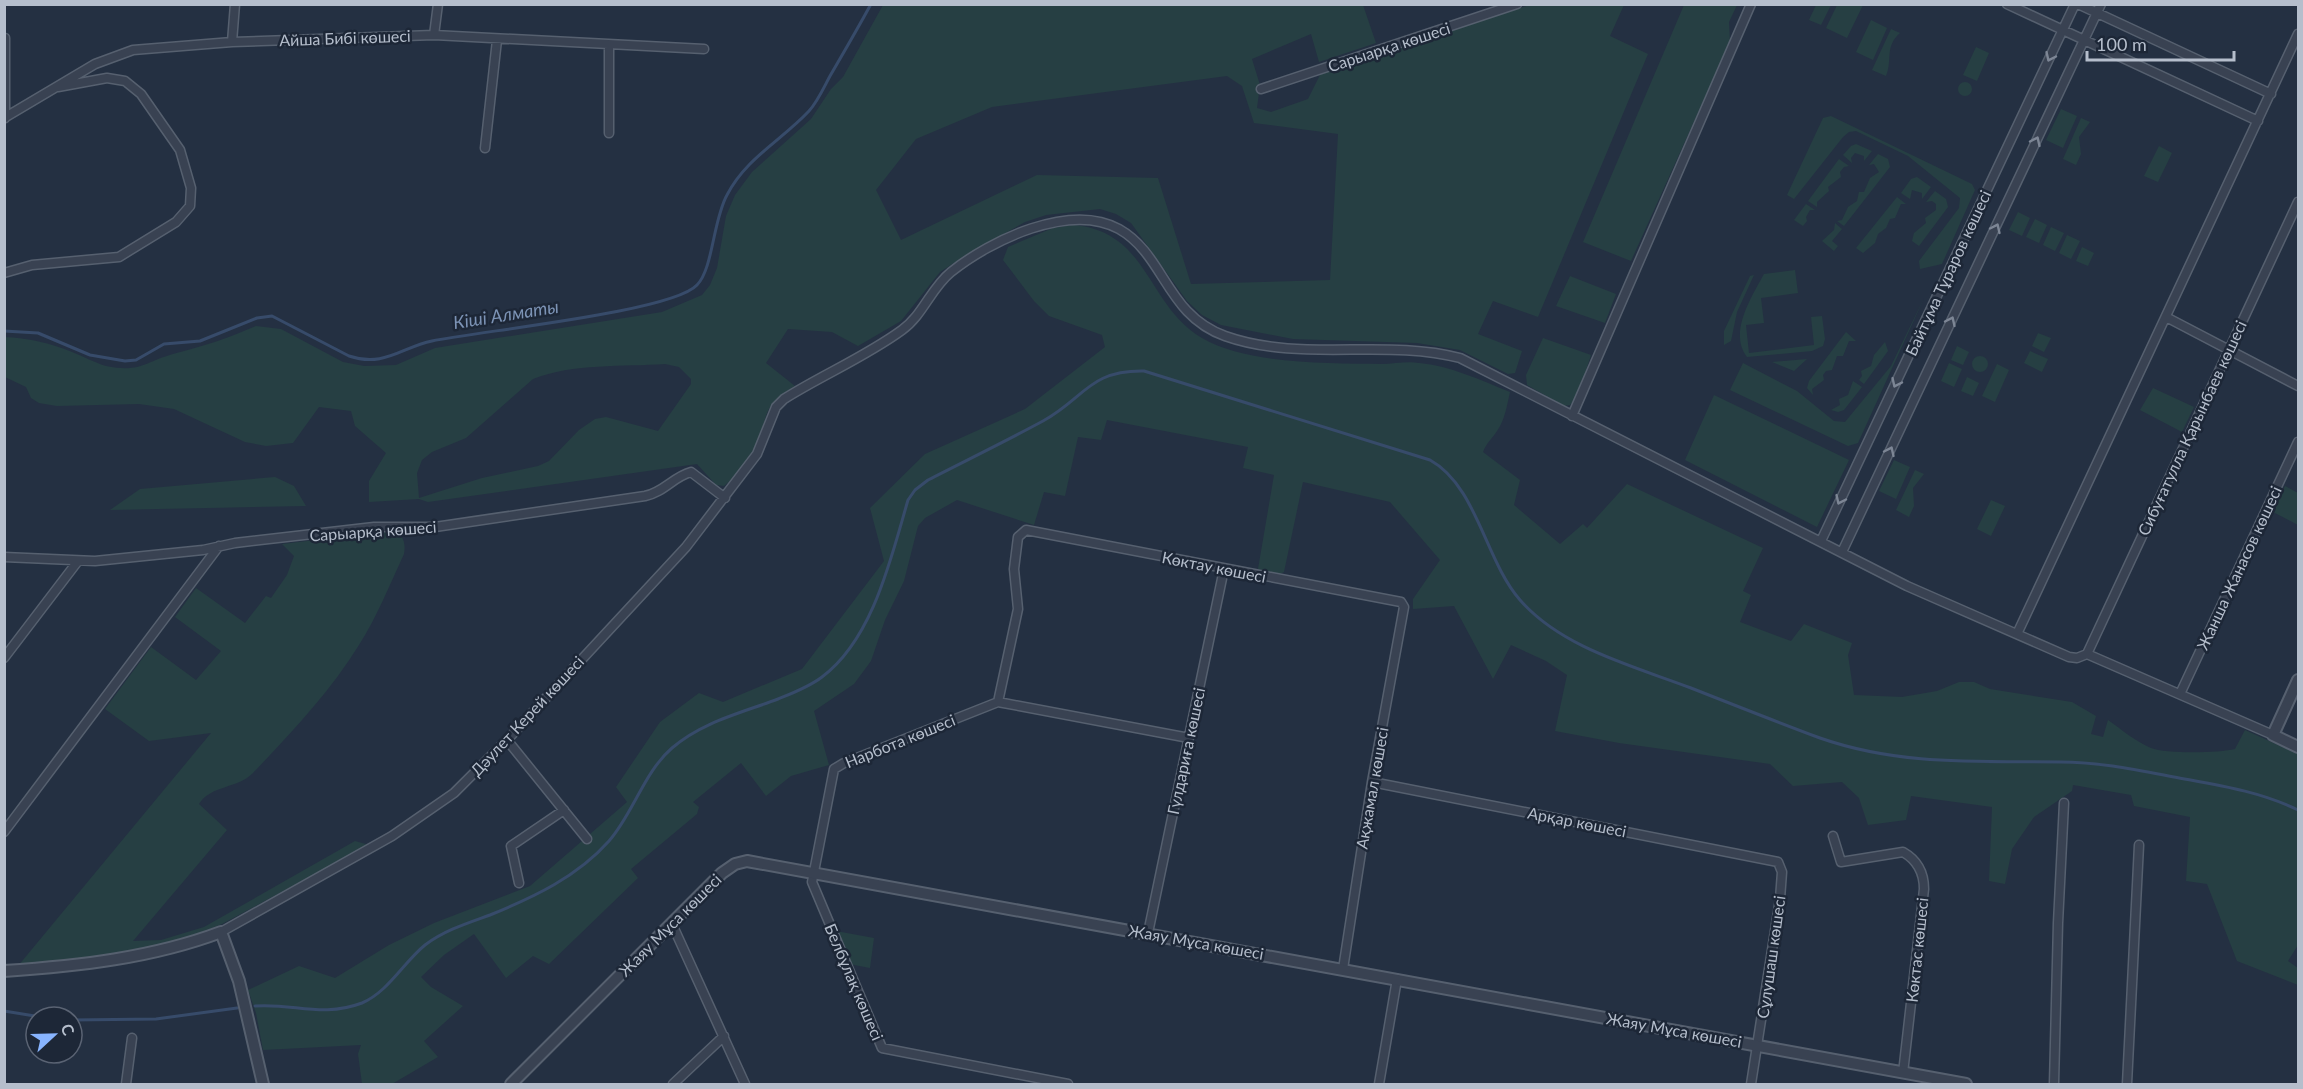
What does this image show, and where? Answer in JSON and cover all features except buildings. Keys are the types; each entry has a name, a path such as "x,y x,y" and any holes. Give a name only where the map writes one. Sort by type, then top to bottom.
{"street":[{"path":"232,42 235,4"},
{"path":"435,35 438,4"},
{"name":"Сарыарқа көшесі","path":"1261,89 1517,4"},
{"path":"1572,416 1751,4"},
{"path":"2007,4 2258,121"},
{"path":"2077,4 2099,9 2271,94"},
{"name":"Байтұма Тұраров көшесі","path":"1821,541 2077,4"},
{"name":"Байтұма Тұраров көшесі","path":"1842,552 2099,9"},
{"path":"2017,634 2298,34"},
{"name":"Айша Бибі көшесі","path":"5,118 52,87 95,64 133,50 232,42 435,35 704,49"},
{"path":"5,38 5,118"},
{"path":"485,148 497,40"},
{"path":"609,45 609,134"},
{"path":"4,273 32,265 119,257 176,222 190,206 191,188 180,150 141,94 125,81 107,78 52,87"},
{"name":"Сибуғатулла Қарынбаев көшесі","path":"2087,654 2298,202"},
{"name":"Дәулет Керей көшесі","path":"4,971 113,960 186,943 221,932 431,811 454,793 507,740 686,547 757,454 776,407 784,399 890,339 913,321 933,291 951,272 1016,235 1058,221 1076,218 1093,220 1114,227 1133,240 1186,312 1211,330 1234,339 1290,348 1447,355 1489,371 1572,416 1910,587 2069,657 2077,658 2087,654 2273,735"},
{"path":"2166,316 2298,386"},
{"name":"Жанша Жанасов көшесі","path":"2181,694 2298,442"},
{"name":"Сарыарқа көшесі","path":"4,557 78,561 169,554 374,527 435,527 645,496 663,491 680,477 691,472 725,498"},
{"name":"Көктау көшесі","path":"998,702 1017,617 1014,560 1018,537 1023,531 1401,602 1404,607"},
{"path":"4,832 219,546"},
{"path":"4,658 78,561"},
{"name":"Гүлдариға көшесі","path":"1148,933 1224,569"},
{"name":"Ақжамал көшесі","path":"1343,969 1372,782 1404,607"},
{"path":"2298,680 2273,735 2298,747"},
{"path":"998,702 1189,738"},
{"name":"Нарбота көшесі","path":"814,872 834,769 998,702"},
{"path":"507,740 587,838"},
{"name":"Арқар көшесі","path":"1372,782 1775,860 1780,864"},
{"path":"2054,1084 2064,803"},
{"path":"519,883 511,846 564,810"},
{"name":"Көктас көшесі","path":"1833,836 1841,862 1903,852 1915,862 1922,873 1924,889 1903,1073"},
{"path":"2127,1084 2139,845"},
{"name":"Жаяу Мұса көшесі","path":"511,1084 722,873 741,862 754,861 1966,1084"},
{"name":"Сұлушаш көшесі","path":"1751,1084 1780,899 1780,864"},
{"name":"Белбұлақ көшесі","path":"814,872 812,882 882,1048 1068,1084"},
{"path":"672,924 745,1084"},
{"path":"221,932 239,981 263,1084"},
{"path":"1378,1084 1397,979"},
{"path":"674,1084 723,1036"},
{"path":"126,1084 132,1038"}],"green space":[{"path":"883,5 1363,5 1376,43 1319,62 1311,34 1252,59 1260,85 1257,108 1271,112 1308,99 1321,73 1529,5 1624,5 1610,36 1648,54 1538,317 1493,301 1478,334 1522,351 1515,373 1508,374 1460,350 1417,343 1293,339 1221,325 1202,315 1187,301 1131,223 1116,214 1100,209 1046,215 1025,222 968,254 940,272 901,321 858,346 832,332 788,329 766,363 795,386 776,399 771,406 753,451 733,478 724,486 716,485 697,464 428,502 419,499 369,502 369,481 386,453 355,426 351,411 319,407 293,443 266,446 245,442 174,409 139,404 57,406 39,403 31,398 26,387 5,377 4,337 22,338 47,344 106,366 127,368 142,366 256,326 281,329 343,362 364,366 396,365 435,348 662,312 702,295 710,285 717,268 726,216 735,195 752,172 811,119 831,89 843,77","holes":["1227,76 1242,86 1254,123 1338,134 1330,280 1191,284 1158,178 1037,175 901,240 876,190 916,139 992,107","665,364 679,367 691,379 691,384 658,431 606,417 595,419 579,430 549,461 538,466 482,478 419,498 417,473 422,460 432,452 466,438 533,379 581,368"]},
{"path":"1684,5 1737,5 1729,22 1730,42 1631,261 1583,242"},
{"path":"1816,5 1831,5 1821,25 1809,20"},
{"path":"1837,5 1863,5 1847,38 1826,28"},
{"path":"1871,20 1887,28 1873,60 1856,52"},
{"path":"1891,29 1900,33 1890,49 1886,76 1872,70"},
{"path":"1976,47 1989,53 1977,81 1963,75"},
{"path":"1962,82 1968,82 1972,89 1968,96 1962,96 1958,92 1958,86"},
{"path":"2061,109 2077,116 2063,148 2046,140"},
{"path":"1831,116 1972,184 1975,190 1942,264 1920,269 1919,261 1959,208 1960,198 1908,156 1856,131 1849,132 1843,137 1794,199 1787,195 1823,118"},
{"path":"2081,118 2090,122 2079,137 2081,154 2076,165 2063,159"},
{"path":"1856,144 1872,151 1864,161 1864,156 1855,153 1851,158 1852,163 1843,155"},
{"path":"2159,146 2172,153 2158,182 2144,176"},
{"path":"1878,154 1888,159 1890,167 1844,226 1837,221 1842,220 1848,207 1857,201 1859,192 1864,192 1870,178 1879,172 1874,164 1869,165"},
{"path":"1839,159 1849,166 1844,167 1840,172 1841,177 1828,187 1829,191 1817,202 1817,207 1808,201"},
{"path":"1917,177 1931,187 1922,199 1922,193 1912,190 1910,199 1901,193 1911,179"},
{"path":"1935,191 1946,199 1948,207 1919,246 1912,241 1914,233 1926,223 1925,218 1936,210 1936,204 1932,201 1926,202"},
{"path":"1897,197 1906,204 1901,204 1895,218 1890,219 1886,228 1878,234 1875,243 1863,253 1856,248"},
{"path":"1806,204 1815,210 1810,210 1803,226 1794,220"},
{"path":"2018,212 2030,218 2022,236 2009,230"},
{"path":"2035,219 2047,225 2039,243 2026,237"},
{"path":"1835,223 1842,229 1832,241 1838,246 1834,251 1822,241 1834,230"},
{"path":"1073,225 1098,230 1117,241 1145,271 1183,324 1202,338 1221,347 1266,358 1290,361 1382,364 1410,362 1431,365 1465,374 1510,392 1502,422 1483,452 1520,480 1514,505 1560,544 1583,524 1587,528 1627,484 1763,548 1743,591 1751,595 1740,622 1791,641 1804,624 1852,643 1848,655 1854,695 1902,697 1937,691 1959,682 1974,682 1990,689 2072,702 2096,716 2091,734 2103,737 2108,720 2140,742 2158,750 2193,752 2235,749 2245,730 2298,754 2298,945 2288,961 2298,968 2298,985 2237,961 2207,884 2186,881 2190,817 2134,806 2131,795 2073,785 2072,791 2034,817 2012,849 2005,884 1989,881 1992,807 1911,796 1906,820 1868,825 1859,798 1842,782 1793,786 1770,764 1619,743 1555,731 1567,675 1546,661 1511,645 1493,679 1454,606 1413,609 1413,599 1440,560 1390,502 1303,482 1284,572 1280,574 1258,569 1274,475 1243,468 1248,447 1107,420 1101,440 1078,437 1065,496 1044,492 1034,525 957,500 925,518 918,526 904,581 885,620 871,661 854,684 814,711 829,765 791,776 766,796 741,763 693,802 699,807 697,814 631,869 638,878 549,964 533,956 506,978 474,934 444,955 421,977 431,987 463,1006 424,1041 438,1057 392,1084 362,1084 358,1054 361,1045 263,1050 256,1013 248,990 299,966 335,978 389,945 434,923 530,886 627,802 616,787 660,722 699,693 723,702 802,669 884,561 870,508 925,454 1025,409 1105,347 1102,335 1049,316 1034,301 1003,260 1008,247 1053,228"},
{"path":"2051,227 2064,233 2055,251 2043,245"},
{"path":"2067,235 2080,241 2071,259 2059,253"},
{"path":"2082,247 2094,253 2088,266 2076,261"},
{"path":"1795,270 1798,293 1761,298 1764,323 1746,325 1749,353 1814,345 1811,317 1822,316 1825,339 1823,346 1812,351 1747,357 1740,337 1741,326 1748,304 1759,283 1764,274"},
{"path":"1754,275 1737,312 1731,341 1724,345 1724,331 1750,276"},
{"path":"1570,276 1616,294 1605,323 1556,306"},
{"path":"1924,298 1858,443 1848,446 1730,390 1743,363 1797,391 1834,421 1845,422 1891,366"},
{"path":"1846,332 1856,341 1849,341 1843,356 1837,356 1832,370 1826,371 1823,375 1824,380 1812,389 1813,395 1807,388 1809,381"},
{"path":"2038,333 2051,338 2044,352 2032,346"},
{"path":"1543,338 1591,355 1577,398 1570,405 1564,406 1527,385 1526,375"},
{"path":"1885,342 1888,351 1864,384 1859,380 1862,376 1861,371 1871,366 1874,355"},
{"path":"1957,346 1969,352 1963,365 1951,360"},
{"path":"2030,351 2048,359 2042,372 2024,363"},
{"path":"1980,356 1986,358 1988,364 1986,370 1980,372 1974,370 1972,364 1974,358"},
{"path":"1807,359 1794,371 1772,362"},
{"path":"1949,363 1962,369 1954,387 1941,381"},
{"path":"1997,364 2009,370 1995,402 1982,396"},
{"path":"1967,377 1979,383 1973,396 1961,391"},
{"path":"1853,381 1862,387 1844,410 1838,412 1831,410 1840,405 1839,399 1848,395"},
{"path":"2153,388 2194,407 2182,432 2140,410"},
{"path":"1714,395 1849,460 1817,527 1685,460"},
{"path":"1894,460 1910,467 1896,499 1879,491"},
{"path":"1915,470 1924,474 1913,488 1914,506 1909,517 1896,510"},
{"path":"275,477 294,486 306,506 110,510 140,489"},
{"path":"2285,486 2298,493 2298,525 2273,512"},
{"path":"1991,500 2005,506 1991,536 1977,529"},
{"path":"391,531 403,539 404,554 366,634 323,696 253,773 240,782 210,793 199,804 227,830 133,941 161,940 204,927 355,841 369,845 222,924 184,939 102,957 18,966 211,733 149,741 105,709 151,647 196,680 221,651 175,617 196,588 245,623 266,596 271,598 287,575 294,556 282,544"},
{"path":"836,931 874,938 870,968 849,964"}],"waterway":[{"name":"Кіші Алматы","path":"4,331 38,333 90,355 125,361 136,360 164,344 200,341 257,318 272,316 349,356 373,360 432,341 615,312 680,295 697,285 702,278 710,256 722,205 735,182 754,160 812,107 871,4"},
{"path":"255,1006 321,1010 362,1003 380,992 417,952 440,935 539,893 583,865 609,841 654,769 672,748 709,725 806,687 840,661 855,641 878,596 908,500 915,490 928,480 1043,421 1099,380 1126,372 1144,371 1430,460 1446,472 1459,487 1508,584 1537,617 1556,631 1622,663 1820,738 1850,747 1910,758 2075,762 2118,767 2238,789 2298,810"},
{"path":"84,1020 156,1019 237,1008"},
{"path":"4,1011 24,1014"}]}
